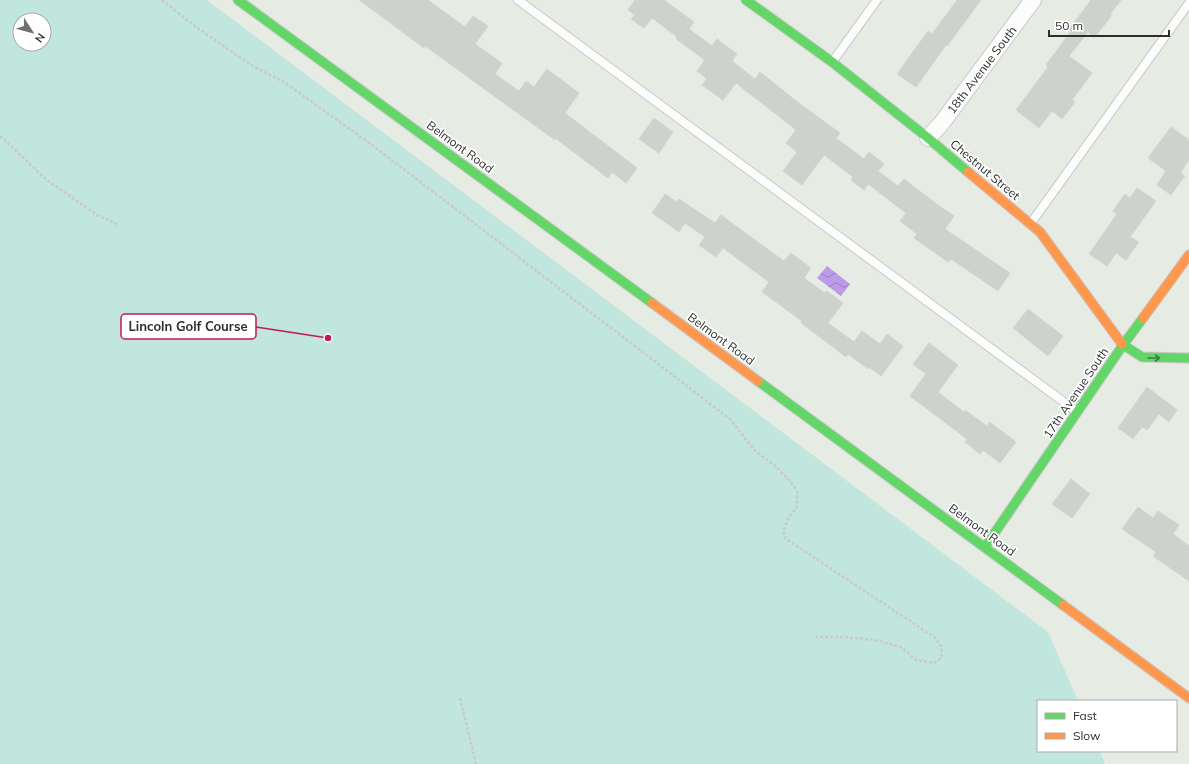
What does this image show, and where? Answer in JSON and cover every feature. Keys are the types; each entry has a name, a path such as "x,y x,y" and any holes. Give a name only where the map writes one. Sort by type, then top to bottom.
{"street":[{"name":"Belmont Road","path":"238,0 1189,698"},
{"name":"Chestnut Street","path":"746,0 832,62 928,138 1031,223 1040,232 1123,345 1142,357 1189,358"},
{"name":"18th Avenue South","path":"928,138 941,124 1034,0"},
{"name":"17th Avenue South","path":"985,547 1123,345 1189,255"}],"lane":[{"path":"518,0 1077,412"},
{"path":"832,62 878,0"},
{"path":"1031,223 1189,3"}],"path":[{"path":"162,0 214,40 253,66 284,82 372,145 730,420 755,451 774,465 790,480 797,491 797,506 789,517 783,531 786,539 934,637 942,647 941,658 934,662 916,660 901,647 875,640 844,637 816,638"},
{"path":"0,136 47,180 97,216 118,224"},
{"path":"460,698 476,764"}],"shaded area":[{"path":"0,0 207,0 1048,632 1078,700 1037,700 1037,752 1100,752 1105,764 0,764"}],"water":[{"path":"827,266 850,284 841,296 817,278"}],"building":[{"path":"359,0 428,0 465,27 473,16 488,26 475,44 502,63 495,74 519,91 526,81 534,87 547,69 579,93 565,113 637,168 626,183 612,172 608,178 555,138 555,140 425,46 424,48"},
{"path":"635,0 664,0 694,22 689,29 712,46 717,39 737,54 732,61 755,79 760,72 840,133 836,138 864,159 869,152 884,164 878,171 898,186 904,179 954,216 945,229 1010,273 998,291 951,259 948,262 914,238 917,234 900,221 906,213 868,184 864,190 851,180 853,177 824,155 802,185 783,171 797,152 786,143 796,130 736,83 723,100 702,85 707,79 697,71 705,60 676,39 677,37 652,18 644,28 631,19 635,15 628,10"},
{"path":"957,0 981,0 916,87 897,74 928,31 932,34"},
{"path":"1091,0 1121,0 1110,14 1112,15 1094,38 1088,32 1069,56 1092,73 1072,100 1075,102 1062,119 1052,111 1039,128 1016,110 1048,67 1046,65 1071,31 1069,29"},
{"path":"654,118 673,132 659,153 639,139"},
{"path":"1171,127 1189,140 1189,160 1180,173 1185,176 1171,195 1157,185 1166,171 1148,158"},
{"path":"1137,188 1156,201 1130,237 1139,242 1126,260 1116,253 1107,266 1089,254 1117,214 1113,211 1125,194 1130,198"},
{"path":"665,194 677,202 679,199 715,223 721,215 784,261 791,253 811,268 804,278 825,293 827,291 843,303 828,323 854,342 862,331 880,344 887,334 903,346 881,376 869,367 868,369 848,354 846,357 801,323 802,321 762,292 769,282 723,248 716,257 699,245 705,237 685,223 679,232 652,213"},
{"path":"1028,309 1063,336 1048,356 1013,328"},
{"path":"929,343 958,365 938,392 964,412 965,410 987,426 990,422 1016,442 1000,463 983,450 980,454 965,442 967,439 910,396 926,374 913,364"},
{"path":"1147,387 1177,410 1169,422 1159,414 1147,430 1142,427 1133,439 1118,428"},
{"path":"1071,479 1090,494 1072,518 1052,504"},
{"path":"1138,507 1153,518 1158,511 1179,525 1173,534 1189,546 1189,581 1153,556 1156,552 1122,529"}],"traffic: fast":[{"path":"238,0 652,303"},
{"path":"746,0 832,62 928,138 968,172"},
{"path":"985,547 1143,318"},
{"path":"1122,344 1142,357 1189,358"},
{"path":"758,381 1063,605"}],"traffic: slow":[{"path":"968,172 1040,232 1122,344"},
{"path":"1143,318 1189,255"},
{"path":"652,303 758,381"},
{"path":"1063,605 1189,698"}],"place":[{"name":"Lincoln Golf Course","path":"328,338"}]}
